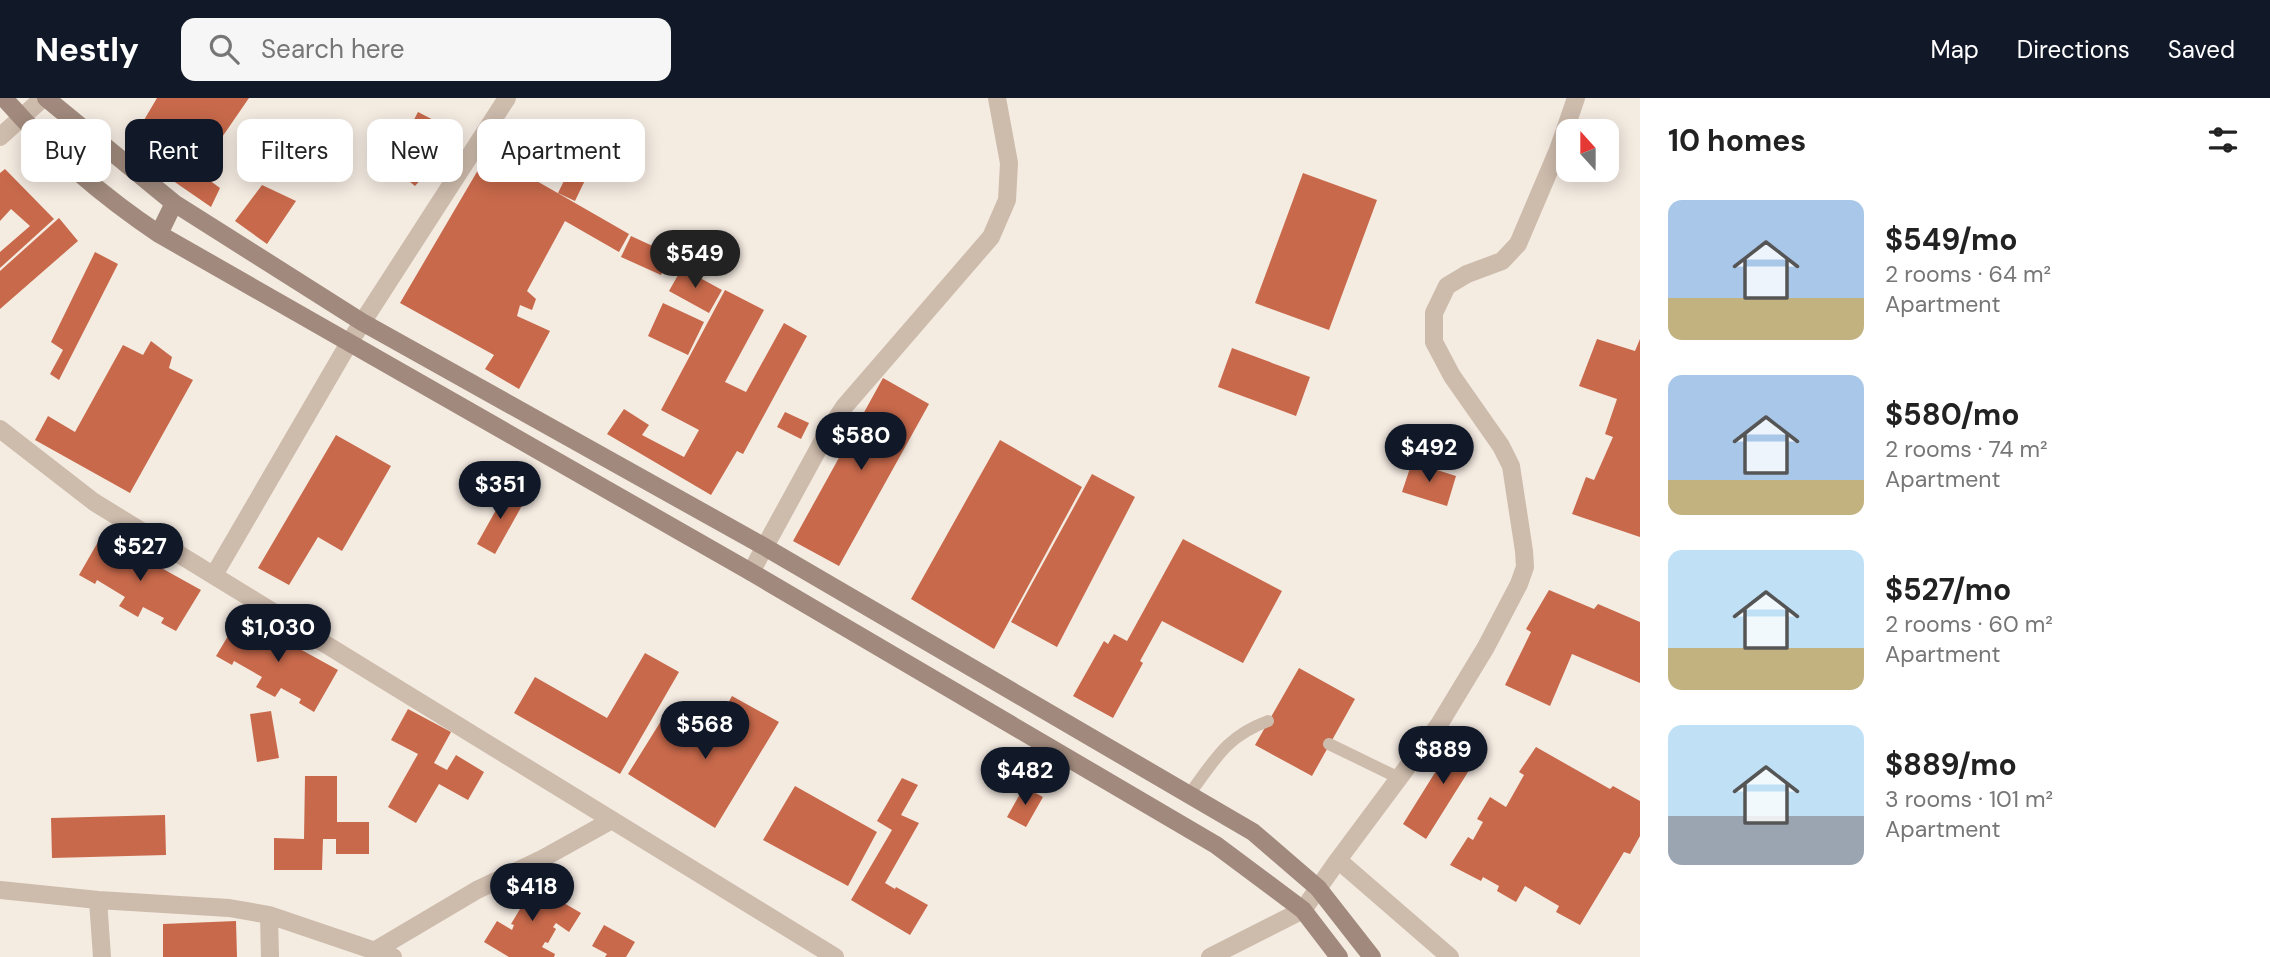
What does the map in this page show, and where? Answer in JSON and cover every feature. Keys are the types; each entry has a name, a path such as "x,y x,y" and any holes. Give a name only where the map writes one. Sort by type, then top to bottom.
{"street":[{"path":"4,98 101,193 159,234 751,572 1216,845 1303,910 1339,957"},
{"path":"0,137 45,98 174,203 362,322 765,547 1253,832 1318,888 1372,957"},
{"path":"214,575 349,343 507,98"},
{"path":"751,572 844,407 990,237 1007,200 1009,163 997,98"},
{"path":"1210,957 1303,910 1440,723 1486,647 1519,584 1525,567 1524,551 1511,466 1501,446 1452,376 1434,342 1434,313 1447,286 1467,274 1502,261 1518,244 1558,150 1576,98"},
{"path":"159,234 174,203"},
{"path":"0,429 94,502 835,957"},
{"path":"867,640 882,616"},
{"path":"1010,724 1023,699"},
{"path":"374,951 477,890 540,860 612,820"},
{"path":"1338,860 1450,957"},
{"path":"0,890 98,900 229,908 269,915 393,957"},
{"path":"98,900 102,957"},
{"path":"269,915 270,957"}],"lane":[{"path":"1188,796 1229,741 1248,728 1268,721"},
{"path":"1329,744 1399,778"}],"building":[{"path":"157,98 249,98 223,136 223,119 145,119"},
{"path":"418,112 432,119 414,119"},
{"path":"5,169 54,219 0,268 0,252 30,226 11,209 0,221 0,173"},
{"path":"477,172 477,182 538,182 629,234 619,252 565,221 527,291 536,299 532,310 520,305 517,316 550,331 519,389 485,369 494,355 400,303"},
{"path":"1303,173 1377,200 1329,330 1255,303"},
{"path":"175,182 212,182 220,188 211,207"},
{"path":"563,182 584,182 575,201 558,193"},
{"path":"262,185 296,201 267,244 235,221"},
{"path":"59,218 78,241 0,309 0,271"},
{"path":"631,236 670,254 661,275 621,257"},
{"path":"95,252 118,264 59,380 50,374 63,350 51,342"},
{"path":"682,268 722,290 709,313 669,291"},
{"path":"725,290 764,310 725,382 746,392 784,323 807,336 743,454 737,451 711,495 607,434 624,409 649,425 642,435 684,457 699,430 661,410"},
{"path":"663,303 704,322 688,355 648,336"},
{"path":"1597,339 1635,351 1640,339 1640,537 1572,514 1586,477 1594,480 1613,437 1605,434 1617,399 1579,386"},
{"path":"151,341 172,357 169,368 193,380 130,493 35,440 48,416 75,432 123,345 143,355"},
{"path":"1232,348 1310,377 1296,416 1218,387"},
{"path":"883,378 929,404 839,566 793,541"},
{"path":"785,412 809,423 801,439 777,427"},
{"path":"336,435 391,466 342,551 318,537 289,585 258,568"},
{"path":"1000,440 1082,487 994,649 911,599"},
{"path":"1412,462 1456,476 1447,506 1402,492"},
{"path":"1092,474 1135,497 1057,647 1011,622"},
{"path":"499,488 524,502 495,554 477,544 501,501 494,498"},
{"path":"102,535 201,590 176,631 161,623 164,618 143,607 138,617 119,606 125,597 97,580 95,584 79,575"},
{"path":"1183,539 1282,591 1243,663 1162,621 1113,718 1073,696 1104,641 1108,644 1114,634 1127,641"},
{"path":"1549,590 1594,609 1598,604 1640,622 1640,683 1572,654 1550,706 1505,685 1531,632 1526,629"},
{"path":"240,616 338,670 314,712 299,703 301,699 281,688 275,697 256,687 262,677 234,661 232,665 216,656"},
{"path":"645,653 679,672 620,774 514,713 535,677 607,718"},
{"path":"1299,668 1355,699 1312,776 1255,745"},
{"path":"732,696 779,722 715,828 628,774 661,721 703,747"},
{"path":"408,709 451,732 434,763 447,770 456,755 484,772 468,800 439,784 416,823 388,807 418,754 391,740"},
{"path":"271,711 279,758 257,762 250,714"},
{"path":"1459,734 1483,748 1426,839 1403,824"},
{"path":"1536,747 1610,789 1613,786 1640,801 1640,836 1630,854 1624,852 1580,925 1556,912 1559,906 1525,886 1516,902 1497,891 1499,886 1483,877 1481,881 1450,865 1468,837 1473,840 1483,822 1477,819 1490,797 1506,807 1524,775 1519,772"},
{"path":"305,776 337,776 337,822 369,822 369,854 336,854 336,839 323,839 322,870 274,870 274,838 304,839"},
{"path":"902,778 918,785 901,815 919,823 885,883 928,905 910,935 851,900 892,830 877,821"},
{"path":"795,786 877,832 848,886 763,840"},
{"path":"1024,787 1043,797 1026,827 1007,817"},
{"path":"165,815 166,855 52,858 51,818"},
{"path":"521,878 581,913 569,932 556,923 553,927 556,929 548,943 545,942 542,947 555,954 554,957 509,957 484,942 497,921 512,930 514,925 511,924 523,908 508,899"},
{"path":"236,921 237,957 163,957 163,924"},
{"path":"604,925 635,942 626,957 605,957 607,954 592,946"}]}
